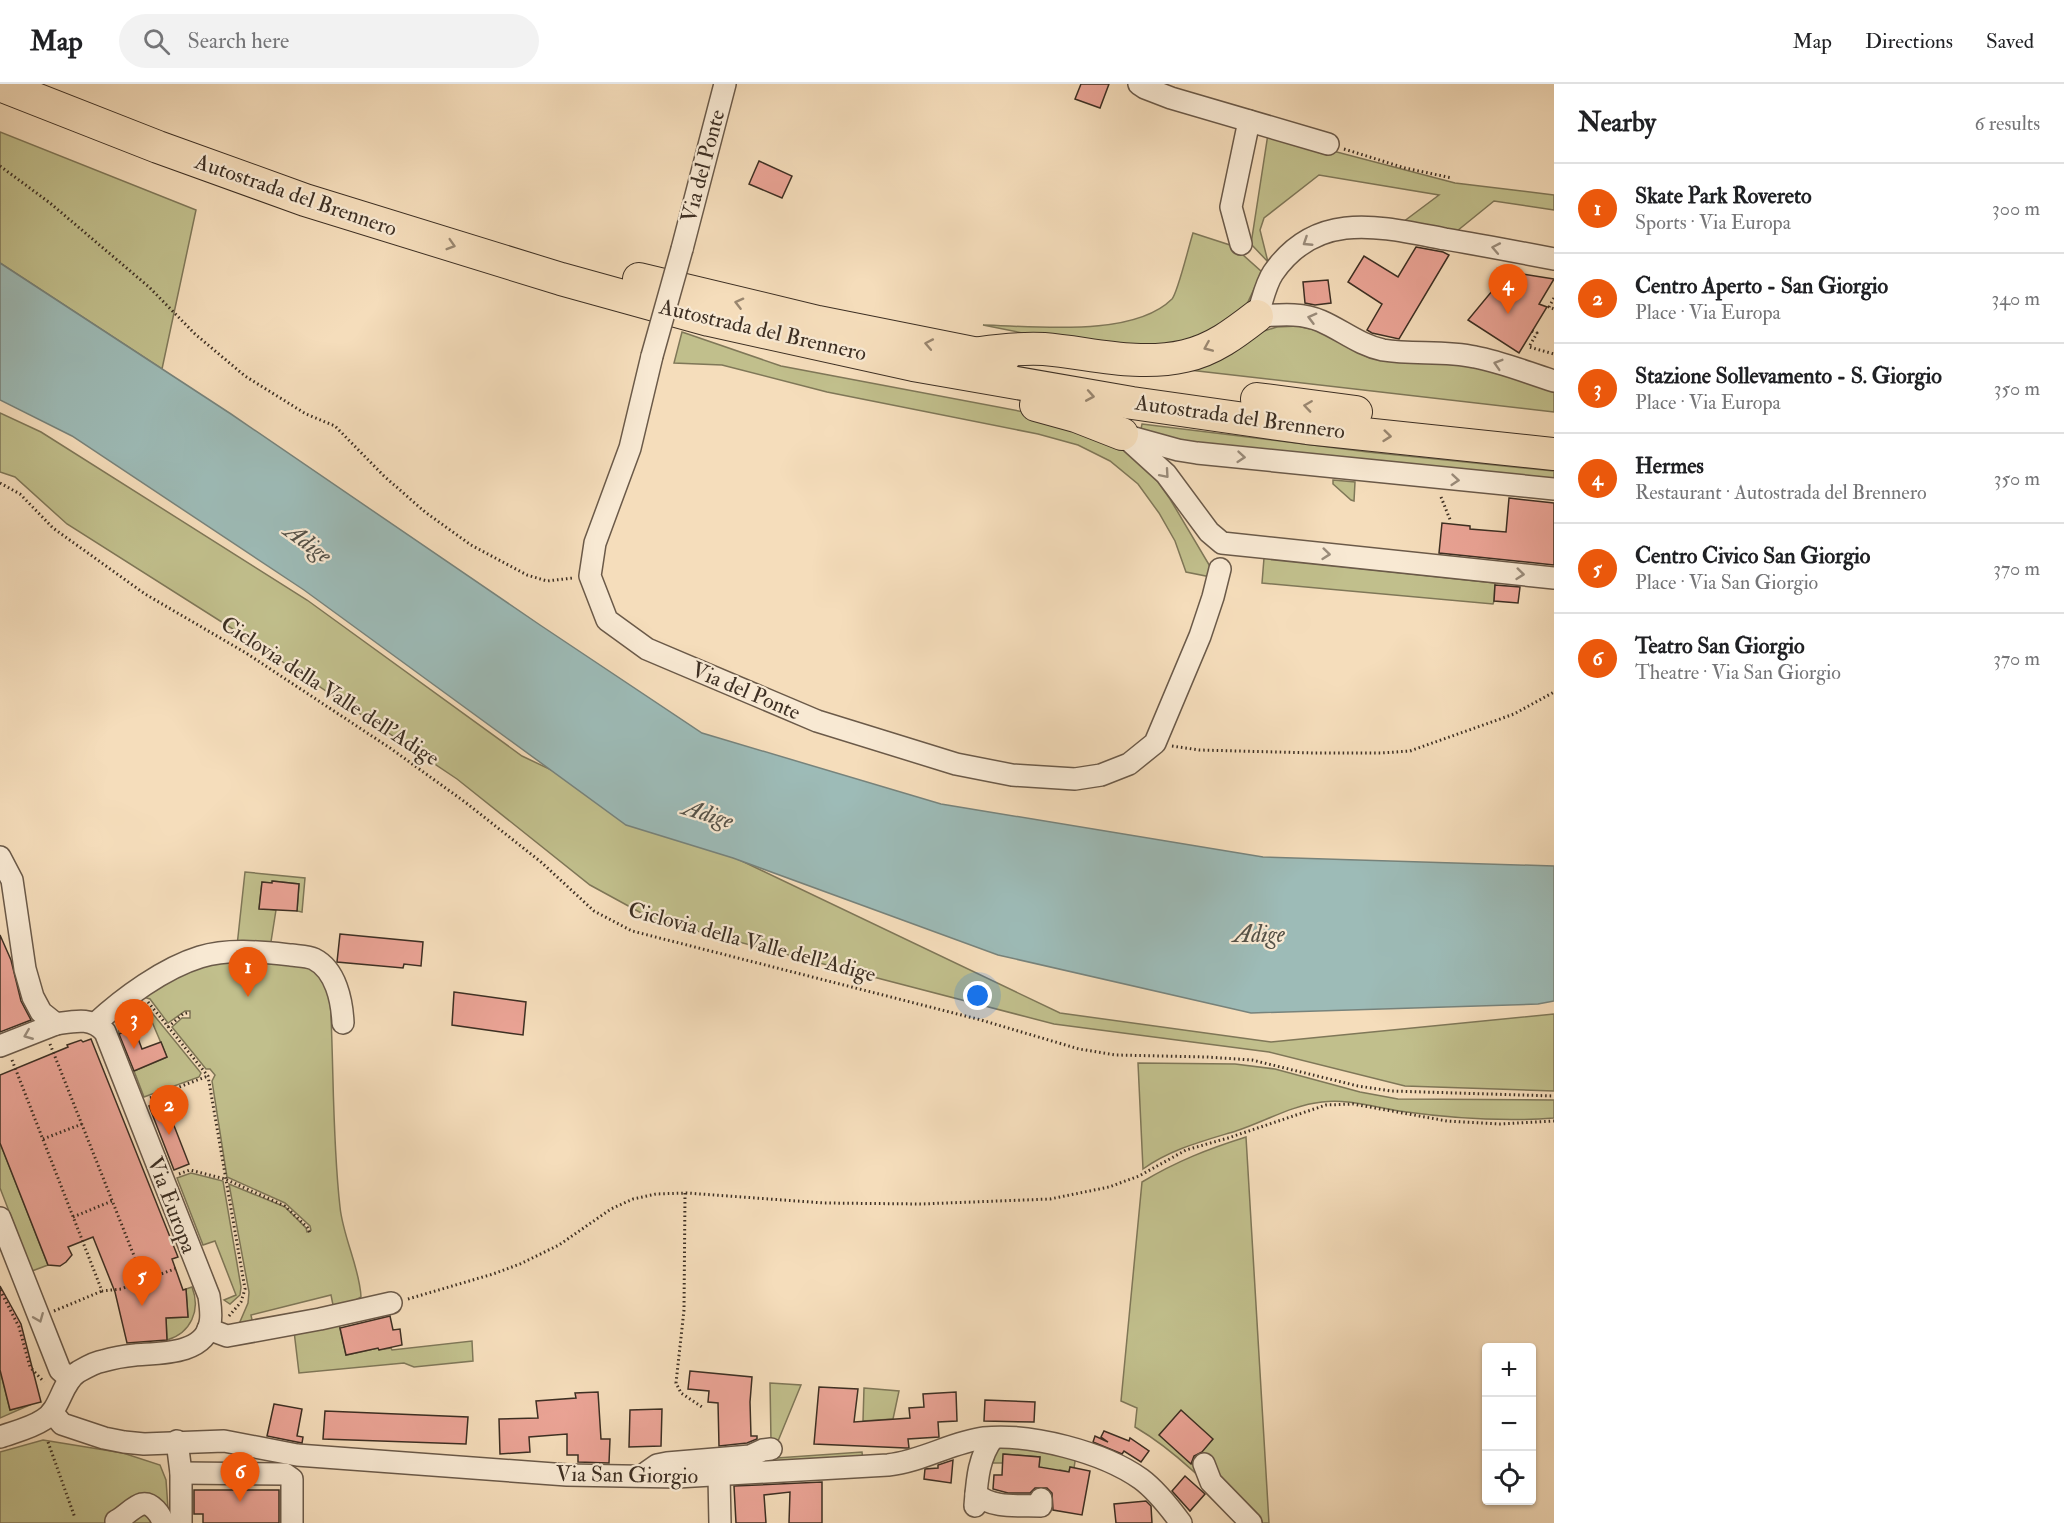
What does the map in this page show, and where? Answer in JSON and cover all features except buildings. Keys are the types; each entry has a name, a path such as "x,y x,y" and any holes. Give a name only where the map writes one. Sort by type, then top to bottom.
{"highway":[{"name":"Autostrada del Brennero","path":"50,84 164,129 407,211 596,268 818,322 1049,368 1206,392 1352,412 1554,433"},
{"name":"Autostrada del Brennero","path":"0,85 158,147 305,200 561,279 709,320 914,365 1132,403 1307,428 1554,454"},
{"path":"974,353 1015,348 1142,361 1166,359 1186,356 1222,341 1257,316"},
{"path":"914,365 972,392 1044,407 1076,416 1122,434"}],"street":[{"name":"Via del Ponte","path":"725,84 652,356 630,448 595,543 590,576 607,620 648,649 817,721 956,764 1012,775 1075,779 1101,775 1129,764 1155,742"},
{"path":"1139,84 1171,98 1328,144"},
{"path":"1241,244 1231,207 1250,121"},
{"path":"1554,259 1394,229 1347,227 1314,236 1291,252 1272,274 1257,316 1308,316 1368,346 1403,352 1475,357 1554,381"},
{"path":"1122,434 1197,453 1554,489"},
{"path":"1122,434 1166,474 1209,532 1222,543 1554,578"},
{"path":"1155,742 1200,636 1220,569"},
{"path":"0,856 12,880 24,969 33,997 50,1026"},
{"path":"3,1045 50,1026 84,1021 96,1023 119,1002 176,968 200,957 245,951 313,958 323,966 338,990 343,1023"},
{"name":"Via Europa","path":"96,1023 105,1032 209,1296 216,1323"},
{"path":"0,1218 60,1371 70,1380"},
{"path":"0,1437 44,1420 52,1412 75,1373 100,1361 183,1350 205,1335 216,1323 227,1336 391,1303"},
{"name":"Via San Giorgio","path":"52,1412 62,1424 104,1438 144,1444 224,1441 297,1455 454,1468 643,1477 718,1476 899,1464 975,1440 1012,1436 1043,1441 1101,1458 1142,1480 1181,1523"},
{"path":"993,1438 980,1464 975,1500 1041,1506 1041,1499"},
{"path":"177,1441 184,1517"},
{"path":"643,1477 650,1468 657,1465 750,1456 771,1449"},
{"path":"1204,1464 1211,1482 1251,1523"},
{"path":"181,1473 285,1474 292,1479 292,1523"},
{"path":"718,1476 720,1523"},
{"path":"116,1521 141,1504 156,1510 163,1523"}],"path":[{"path":"1328,144 1405,168 1452,178"},
{"path":"0,166 50,203 149,287 195,334 245,376 306,414 335,426 384,476 424,512 462,539 526,575 547,581 590,576"},
{"path":"1554,298 1549,307 1554,309"},
{"path":"1532,331 1537,333 1529,347 1554,354"},
{"name":"Ciclovia della Valle dell'Adige","path":"0,483 20,494 53,528 145,594 246,652 390,748 465,802 541,862 594,911 632,931 981,1020 1079,1049 1116,1055 1252,1060 1390,1092 1554,1096"},
{"path":"1441,497 1451,522"},
{"path":"1155,742 1199,750 1326,753 1410,751 1514,714 1554,692"},
{"path":"119,1002 140,1000 148,1002 208,1076 245,1289 241,1302 216,1323"},
{"path":"168,1027 183,1014 190,1012"},
{"path":"50,1026 82,1124 144,1281"},
{"path":"3,1045 43,1139 102,1291"},
{"path":"143,1101 208,1076"},
{"path":"391,1303 520,1264 560,1245 611,1209 633,1199 656,1194 685,1193 824,1203 921,1204 1050,1199 1109,1187 1138,1176 1186,1150 1326,1105 1353,1104 1448,1121 1500,1124 1554,1121"},
{"path":"43,1139 82,1124"},
{"path":"172,1176 190,1170 225,1179 285,1206 308,1228 310,1234"},
{"path":"685,1193 684,1310 676,1383 681,1393 702,1407"},
{"path":"74,1217 112,1201"},
{"path":"46,1314 102,1291 121,1289 177,1268"},
{"path":"0,1290 19,1327 30,1367 49,1388"},
{"path":"48,1442 75,1518"}],"shaded area":[{"path":"0,132 196,210 162,369 0,263"},
{"path":"1268,134 1455,183 1554,195 1554,210 1494,201 1457,231 1403,222 1439,195 1319,175 1264,218 1260,230 1268,262 1251,244"},
{"path":"1193,233 1233,246 1262,272 1246,306 1232,324 1184,349 1087,346 983,325 1082,327 1109,325 1133,320 1155,311 1174,295"},
{"path":"1298,326 1327,333 1370,358 1476,366 1554,391 1554,412 1189,370 1264,331 1277,327"},
{"path":"682,332 781,366 1056,418 1118,443 1139,460 1170,499 1211,568 1211,577 1186,572 1175,541 1159,513 1138,484 1110,461 1078,445 1038,434 827,392 722,365 674,363"},
{"path":"0,413 41,432 307,600 522,756 1060,1013 1271,1042 1554,1014 1554,1091 1405,1086 1269,1052 1054,1024 654,920 590,885 457,779 247,638 67,524 15,477 0,472"},
{"path":"1142,424 1368,452 1554,471 1554,480 1180,441 1141,429"},
{"path":"1333,480 1355,482 1354,501 1333,484"},
{"path":"1264,558 1495,583 1494,601 1493,604 1262,583"},
{"path":"245,872 305,878 302,912 297,911 299,884 262,882 259,908 276,910 270,948 237,946"},
{"path":"219,957 313,966 330,995 340,1207 360,1286 361,1297 354,1301 333,1305 331,1295 251,1315 253,1325 239,1324 248,1303 249,1292 229,1184 285,1207 306,1228 307,1232 311,1230 310,1226 285,1203 227,1177 212,1081 215,1075 210,1069 206,1069 172,1027 182,1018 190,1018 190,1011 185,1011 168,1023 150,999 143,997 177,972"},
{"path":"144,1003 201,1073 199,1077 144,1097 134,1071 167,1057"},
{"path":"132,1008 142,1025 119,1034 121,1018"},
{"path":"1138,1063 1235,1064 1275,1069 1360,1092 1398,1099 1554,1100 1554,1118 1515,1120 1457,1117 1399,1111 1351,1102 1322,1102 1278,1114 1247,1127 1188,1146 1143,1169"},
{"path":"1246,1137 1269,1523 1245,1523 1179,1459 1135,1427 1137,1408 1121,1401 1142,1182 1193,1156"},
{"path":"0,1143 48,1265 32,1271 0,1188"},
{"path":"191,1173 223,1181 241,1287 240,1295 230,1304 224,1300 236,1295 215,1241 203,1245 177,1178"},
{"path":"192,1287 195,1304 192,1320 182,1332 167,1340 166,1318 188,1317 186,1289"},
{"path":"338,1320 346,1355 378,1348 379,1350 391,1348 392,1350 472,1341 473,1361 414,1367 404,1363 299,1373 294,1331"},
{"path":"0,1370 10,1410 32,1404 0,1418"},
{"path":"770,1383 801,1385 778,1441 771,1441"},
{"path":"864,1388 899,1391 893,1419 863,1421"},
{"path":"43,1440 123,1453 160,1465 166,1480 169,1523 0,1523 0,1452"},
{"path":"998,1446 1076,1455 1074,1468 1070,1468 1069,1472 1060,1470 1055,1494 1048,1493 1036,1499 1040,1457 1004,1454 1003,1463 993,1463"},
{"path":"862,1452 863,1461 660,1470 746,1460"}],"water":[{"name":"Adige","path":"0,263 231,414 702,733 941,804 1263,857 1554,866 1554,1001 1538,1004 1251,1013 998,955 733,858 626,825 304,590 72,436 0,400"}],"place":[{"name":"Hermes","path":"1508,314"},
{"name":"Skate Park Rovereto","path":"248,997"},
{"name":"Stazione Sollevamento - S. Giorgio","path":"134,1049"},
{"name":"Centro Aperto - San Giorgio","path":"169,1135"},
{"name":"Centro Civico San Giorgio","path":"142,1306"},
{"name":"Teatro San Giorgio","path":"240,1502"}]}
